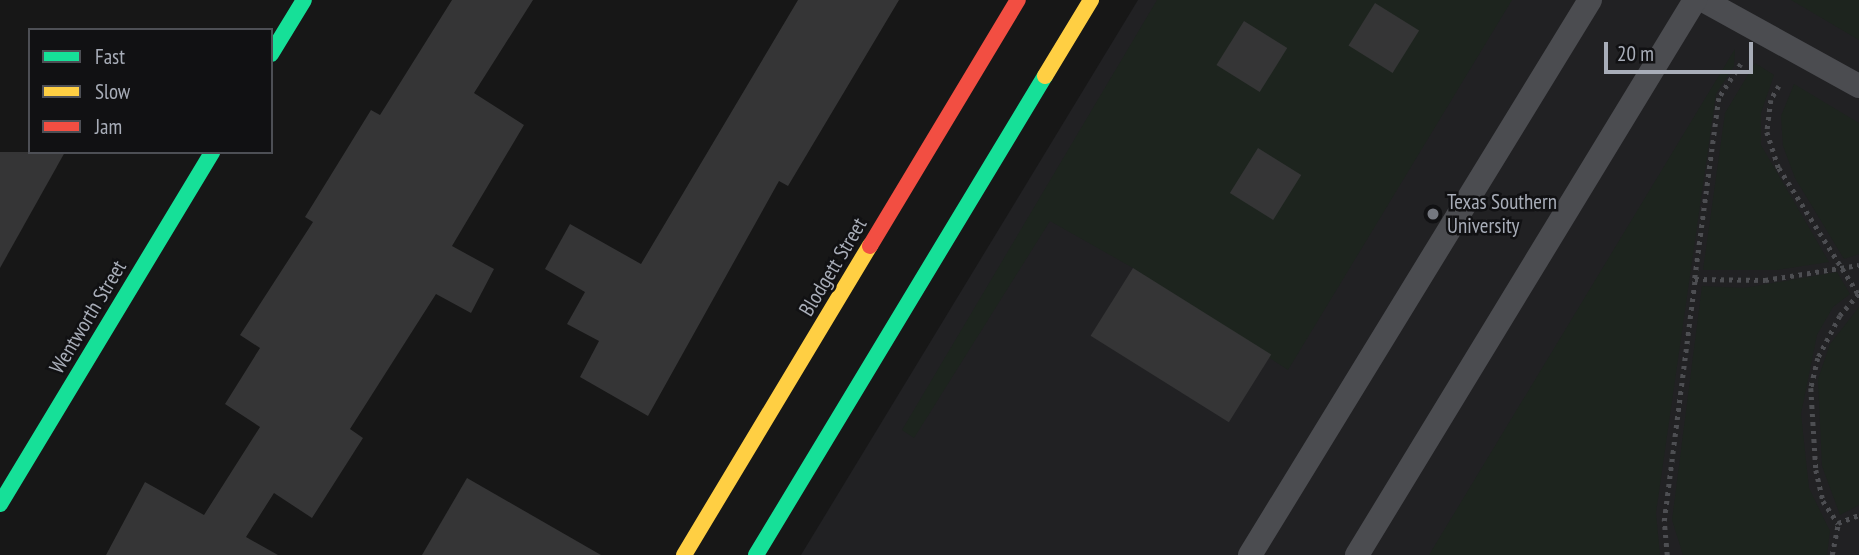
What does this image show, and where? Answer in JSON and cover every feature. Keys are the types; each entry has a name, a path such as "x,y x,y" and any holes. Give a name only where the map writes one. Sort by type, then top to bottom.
{"main road":[{"path":"273,51 304,0"},
{"name":"Blodgett Street","path":"684,555 1018,0"},
{"path":"756,555 1091,0"},
{"name":"Wentworth Street","path":"0,504 211,154"}],"lane":[{"path":"1250,555 1590,0"},
{"path":"1357,555 1695,0"},
{"path":"1703,0 1859,86"}],"path":[{"path":"1667,555 1664,521 1719,98 1762,32"},
{"path":"1798,51 1771,100 1767,132 1779,168 1859,295 1840,316 1818,358 1811,388 1816,470 1823,501 1838,523 1832,555"},
{"path":"1695,279 1765,281 1859,265"},
{"path":"1838,523 1859,515"}],"shaded area":[{"name":"Texas Southern University","path":"1138,0 1859,0 1859,555 801,555"},
{"path":"1157,0 1512,0 1288,370 1133,268 1050,221 914,438 902,430"},
{"path":"1791,0 1859,0 1859,40 1803,7"},
{"path":"1735,49 1734,66 1716,94 1656,513 1660,555 1429,555"},
{"path":"1755,63 1774,75 1761,113 1761,145 1829,262 1777,270 1703,270 1725,113"},
{"path":"1794,84 1859,123 1859,254 1844,259 1795,178 1783,146 1781,116"},
{"path":"1837,272 1850,294 1833,307 1817,335 1801,414 1809,488 1830,531 1827,555 1683,555 1672,520 1702,286 1744,288"},
{"path":"1859,307 1859,505 1840,515 1822,466 1818,379 1830,344"}],"building":[{"path":"452,0 533,0 474,93 524,125 452,246 494,269 471,313 436,294 350,429 363,438 312,518 274,493 246,537 278,555 106,555 145,482 204,515 260,427 225,404 260,348 240,335 313,222 305,217 371,110 380,115"},
{"path":"798,0 899,0 788,186 779,181 648,416 580,377 599,341 567,324 585,292 545,269 570,224 641,264"},
{"path":"1375,3 1419,31 1393,73 1349,45"},
{"path":"1244,21 1287,48 1260,92 1216,65"},
{"path":"1258,148 1301,175 1273,220 1230,193"},
{"path":"0,152 64,154 0,268"},
{"path":"1133,268 1271,354 1229,422 1091,336"},
{"path":"467,478 601,555 422,555"}],"traffic: fast":[{"path":"273,51 304,0"},
{"path":"756,555 1045,76"},
{"path":"0,504 211,154"}],"traffic: slow":[{"path":"1045,76 1091,0"},
{"path":"684,555 870,246"}],"traffic: jam":[{"path":"870,246 1018,0"}],"place":[{"name":"Texas Southern University","path":"1433,214"}]}
